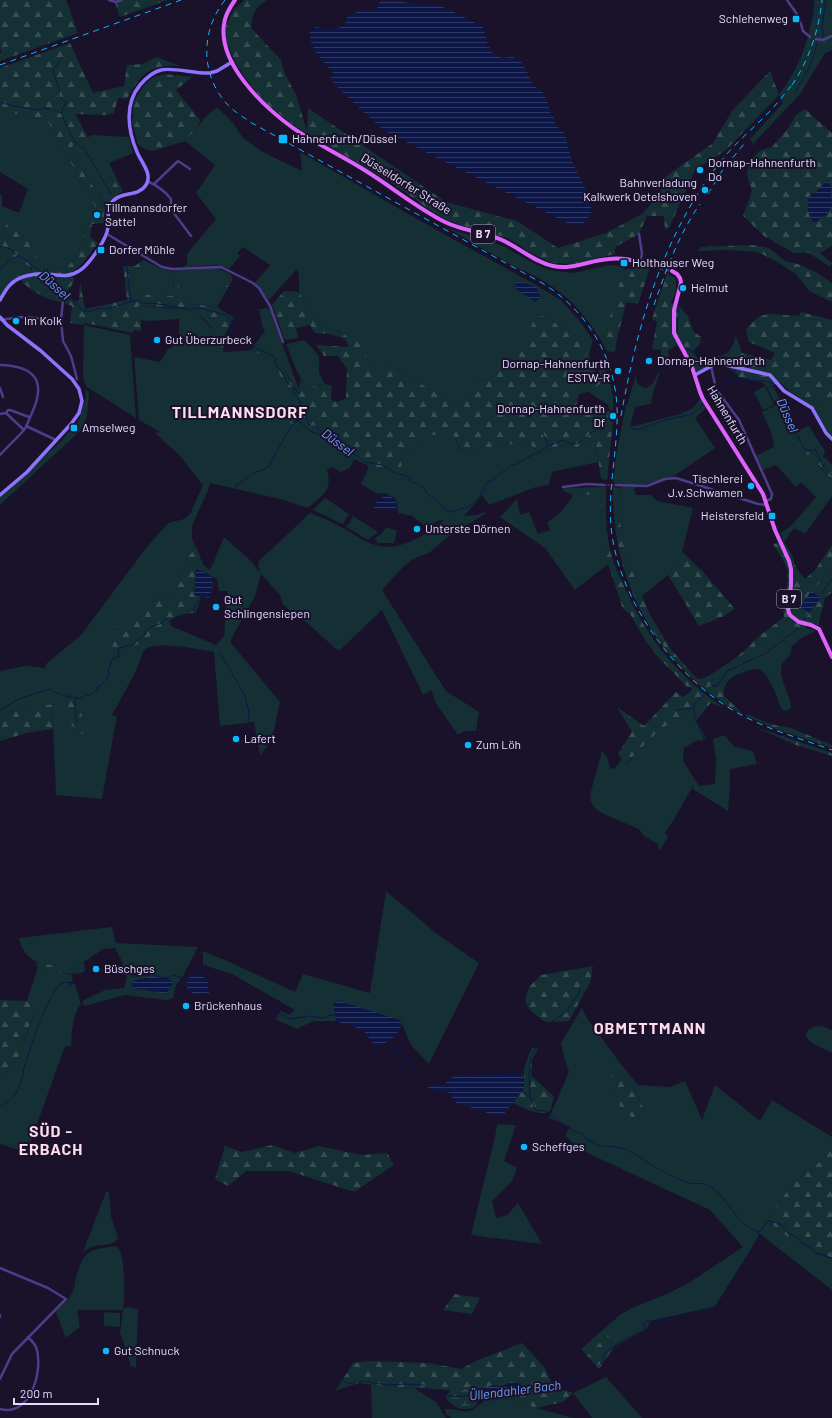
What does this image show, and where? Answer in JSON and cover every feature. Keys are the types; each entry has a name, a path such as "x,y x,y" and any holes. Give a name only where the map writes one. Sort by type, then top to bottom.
{"main road":[{"name":"Düsseldorfer Straße","path":"235,0 228,12 223,29 225,45 232,62 243,80 258,98 294,128 345,157 446,222 462,229 500,239 536,260 552,266 574,267 609,259 621,258 648,265"},
{"path":"0,300 8,288 19,279 38,274 66,276 81,270 90,260 107,234 110,205 115,199 121,196 136,193 145,186 148,172 137,152 129,124 129,107 138,87 148,76 161,70 206,73 213,72 232,62"},
{"name":"Hahnenfurth","path":"672,271 677,274 681,283 674,310 674,333 695,375 700,392 707,405 760,487 766,503"},
{"path":"0,495 26,472 56,440 79,413 82,401 77,384 58,366 1,319"},
{"path":"695,375 717,363 770,375 784,391 812,408 826,433 832,439"},
{"name":"B 7","path":"766,503 789,561 791,573 789,613 794,620 819,629 832,657"}],"street":[{"path":"109,0 116,2 122,0"},
{"path":"787,0 799,17 803,31 810,37"},
{"path":"816,39 823,40 832,36"},
{"path":"154,184 178,161 190,169"},
{"path":"147,181 168,194 171,199 170,208 191,236"},
{"path":"107,234 162,267 172,269 220,267 253,283 259,288 270,306 283,342"},
{"path":"639,234 642,254 640,262"},
{"path":"63,300 61,320 63,341 73,361 78,379"},
{"path":"1,319 21,317 61,320"},
{"path":"0,365 20,367 27,370 35,378 38,386 38,396 25,428 0,455"},
{"path":"616,485 647,486 665,479 676,478 758,504 766,503 771,499 772,494 739,420 718,393 711,366"},
{"path":"0,388 3,397"},
{"path":"0,414 6,413 10,410 30,417"},
{"path":"6,413 25,428 56,440"},
{"path":"563,487 587,484 604,485"},
{"path":"0,1268 48,1288 66,1299 12,1354 0,1377"},
{"path":"0,1409 8,1412 16,1410 24,1405 33,1392 37,1367 37,1353 34,1343 28,1337"}],"green space":[{"path":"0,0 66,0 78,33 0,61 0,53 2,52 0,48"},
{"path":"110,0 168,0 120,17 115,3"},
{"path":"245,0 267,0 255,12 252,19 251,28 281,60 284,72 296,95 307,131 308,108 446,202 517,221 558,248 606,233 642,214 660,194 665,177 713,143 732,111 770,71 779,95 726,150 695,170 669,228 665,230 664,216 647,216 639,234 615,247 615,254 573,264 552,263 531,253 508,238 460,225 445,219 389,181 296,127 267,104 252,87 236,64 226,41 226,26 234,9"},
{"path":"814,0 832,0 832,50 825,53 800,94 753,144 750,139 783,103 779,95 787,84 804,50 813,13"},
{"path":"70,43 93,93 124,86 127,65 142,64 157,57 180,66 161,67 147,72 137,83 127,99 118,98 114,113 107,115 75,114 88,137 72,146 72,152 103,202 117,179 123,191 108,203 105,211 104,223 92,224 90,237 98,243 82,264 72,272 74,282 60,302 36,293 25,285 17,275 33,269 22,262 8,263 4,252 0,249 0,232 4,233 7,221 35,245 33,252 40,262 50,269 65,268 76,259 95,206 47,120 0,111 0,68"},
{"path":"165,74 192,77 176,90 200,120 198,127 185,141 153,151 144,149 138,144 132,122 134,101 145,84 154,77"},
{"path":"217,107 233,123 243,138 263,152 302,171 300,152 562,301 582,324 593,340 590,349 590,356 595,370 586,389 583,391 570,385 571,332 537,314 523,348 503,366 495,376 476,382 466,399 454,403 388,365 378,368 339,331 321,327 299,292 299,276 297,269 269,300 255,283 270,265 243,247 237,253 240,256 229,269 218,265 183,267 187,264 187,254 216,219 196,193 215,165 185,141 204,118"},
{"path":"805,109 832,133 832,246 820,253 832,263 830,267 809,253 794,253 764,236 743,216 752,191 747,175 749,163 759,151 772,147 789,127 796,115"},
{"path":"0,111 47,120 95,206 76,259 65,268 50,269 40,262 33,252 34,245 7,221 4,233 0,232 0,194 2,196 2,206 19,213 28,189 0,172"},
{"path":"92,135 129,137 133,153 109,163 117,179 104,203 72,152 72,146"},
{"path":"447,228 503,246 531,262 549,270 573,273 610,265 625,266 605,336 607,351 582,313 557,290 539,278 514,266"},
{"path":"752,245 769,248 785,261 798,264 816,272 832,283 832,302 809,291 796,274 758,252 727,250 698,251 701,247"},
{"path":"0,249 4,252 8,263 22,262 33,270 18,275 18,277 10,282 0,297"},
{"path":"143,260 163,269 173,271 174,296 136,294 129,271 140,268"},
{"path":"143,260 140,268 129,271 136,294 174,296 173,271 179,270 179,302 214,307 232,276 232,281 217,307 234,318 225,334 223,352 215,351 216,333 207,322 196,313 183,309 138,306 136,316 141,320 141,331 133,330 133,333 85,323 84,325 70,323 72,306 64,303 68,296 76,302 79,300 80,281 85,309 127,300 123,266 135,266"},
{"path":"643,266 650,268 638,304 626,302 615,352 607,351 605,336 623,270"},
{"path":"215,268 227,272 232,276 214,307 179,302 179,270"},
{"path":"667,273 676,279 676,290 671,303 680,307 688,316 693,331 701,337 700,344 688,357 676,345 668,351 669,359 660,360 661,350 652,349 657,322 652,319"},
{"path":"284,291 299,292 321,327 338,331 360,344 363,353 378,368 388,365 454,403 466,399 476,382 495,376 503,366 523,348 536,314 545,317 571,332 588,352 571,385 583,391 586,389 594,373 603,368 608,374 596,388 579,394 575,410 590,414 610,411 610,421 613,422 607,480 601,479 595,439 577,447 564,444 539,454 529,442 466,450 460,449 453,435 428,435 401,458 402,470 400,477 389,471 369,466 354,459 331,443 288,422 289,418 308,427 272,360 252,350 255,344 277,358 298,394 301,379 306,388 325,384 332,386 331,400 337,402 346,398 347,369 338,356 324,356 316,345 349,347 345,339 330,334 315,333 310,325 296,328 298,338 286,340 272,305"},
{"path":"137,306 181,309 197,313 216,333 216,351 224,352 252,350 272,360 309,428 290,418 354,459 350,468 340,472 333,467 327,469 329,476 328,487 325,492 308,508 280,499 210,483 192,526 192,539 203,565 210,570 224,537 250,560 260,573 258,566 259,561 310,513 333,523 365,541 380,546 397,546 414,540 430,531 444,520 437,521 428,528 412,516 398,513 395,498 385,493 377,494 361,484 369,466 389,471 402,470 401,458 428,435 453,435 459,449 466,450 529,442 539,454 564,444 577,447 595,439 598,462 552,472 549,485 536,487 489,505 482,495 464,516 477,515 484,512 485,514 450,535 429,553 413,559 401,569 382,590 446,691 479,712 476,731 465,731 458,735 437,705 431,690 423,695 382,610 340,650 336,649 305,621 297,618 282,603 280,595 261,574 255,596 231,639 231,643 280,702 272,739 260,756 254,722 220,726 214,652 167,645 150,647 144,650 134,675 112,715 117,716 102,799 56,795 52,704 13,711 0,717 0,671 25,666 45,668 46,664 81,635 146,548 168,523 184,519 190,514 203,485 180,456 155,433 160,432 139,420 134,357 160,362 168,349 179,343 179,319 149,321 141,320 136,316","holes":["189,555 198,562 196,569 217,579 219,591 228,591 224,636 216,645 171,626 170,619 145,640 118,654 150,601 173,597","64,693 77,697 85,732 75,736"]},
{"path":"267,308 270,310 299,390 299,394 277,358 255,344 265,331 262,326 259,309"},
{"path":"801,312 832,320 832,397 814,402 792,394 780,382 767,388 764,383 739,377 727,366 742,353 771,360 775,353 749,342 746,329 758,317 767,314 799,316"},
{"path":"84,325 130,335 136,418 87,387 83,378"},
{"path":"735,337 737,338 742,353 727,366 715,364 696,374 688,357 693,351 698,359 706,360 728,353 734,343"},
{"path":"305,340 319,356 319,373 325,384 306,388 295,367 286,344"},
{"path":"658,373 660,373 654,389 651,404 635,407 630,427 680,414 693,408 700,399 706,408 695,418 715,448 674,476 634,488 636,495 651,495 657,501 693,508 682,552 668,575 642,596 625,552 625,541 616,509 621,488 618,483 613,483 616,455 626,405 636,375 636,380 638,383 645,388 652,384"},
{"path":"608,374 613,396 613,410 610,411 608,405 589,392 599,386"},
{"path":"765,386 774,405 763,410 754,392"},
{"path":"773,386 802,452 805,455 815,453 820,462 818,465 832,480 832,496 805,534 794,528 784,542 780,533 791,526 816,497 801,482 796,487 776,465 763,470 756,456 774,447 771,432 762,412 776,405 767,388"},
{"path":"85,390 89,392 87,416 80,431 0,505 0,497 62,440 79,420 86,397"},
{"path":"792,394 814,402 832,397 832,437 826,431 812,407"},
{"path":"779,398 790,410 793,423 801,433 803,444 806,448 809,451 816,448 822,454 824,463 832,472 832,480 818,464 820,462 815,453 805,455 802,452"},
{"path":"809,426 825,451 823,457 832,465 832,472 824,463 816,448 809,451 803,444 799,430"},
{"path":"606,487 606,523 610,551 634,608 666,656 693,684 724,708 711,703 708,706 700,702 690,710 693,716 692,722 683,716 667,725 625,765 618,754 632,732 617,707 644,726 676,692 683,697 690,692 692,688 686,686 658,657 647,643 630,614 623,609 602,541 601,494 573,495 562,490 565,488"},
{"path":"613,487 621,488 616,509 625,541 625,552 649,613 670,648 696,678 703,683 718,678 727,683 724,688 724,696 739,710 741,714 710,693 688,674 654,633 641,611 623,564 617,539"},
{"path":"601,493 602,541 608,564 575,590 545,548 500,517 517,499 520,515 529,512 538,534 550,530 547,522 562,510 573,495"},
{"path":"325,498 349,514 343,524 313,510"},
{"path":"353,516 378,532 368,540 345,526 350,523"},
{"path":"387,527 397,531 394,543 377,543 374,539"},
{"path":"784,542 792,555 796,568 805,579 815,570 832,545 832,566 816,587 825,593 832,591 825,598 818,625 807,622 806,628 798,630 787,620 780,630 728,664 758,637 784,617 783,611 788,575 787,569 773,544"},
{"path":"194,551 198,562 196,569 195,595 201,596 196,613 180,615 168,621 143,641 118,654 112,651 115,628 150,601 173,597 189,555"},
{"path":"682,552 703,572 735,609 724,616 699,626 668,575"},
{"path":"832,566 832,591 825,594 816,587"},
{"path":"788,620 798,630 806,628 816,631 803,637 791,647 791,653 783,662 781,673 791,707 788,710 784,711 781,708 769,680 761,671 757,669 751,669 735,675 727,683 715,678 703,683 696,678 701,679 708,676 768,638"},
{"path":"63,693 77,697 86,732 75,736"},
{"path":"700,702 708,706 696,721 705,736 705,739 701,741 698,740 684,748 683,761 699,786 715,784 716,760 713,739 724,735 735,747 753,751 757,764 730,769 728,811 693,789 694,784 665,833 668,837 660,850 658,848 658,844 644,836 639,829 598,811 590,800 591,791 602,751 607,757 610,768 614,769 622,759 626,765 645,744 667,725 683,716 691,722 690,710"},
{"path":"52,704 53,729 26,733 0,741 0,717 13,711"},
{"path":"747,714 770,724 791,728 832,745 832,748 776,729 746,716"},
{"path":"755,727 832,753 832,756 796,745"},
{"path":"386,891 437,934 479,963 429,1064 411,1045 400,1020 333,1004 336,1021 313,1021 297,1029 275,1019 281,1011 289,1015 295,1010 232,974 203,965 203,951 295,992 303,974 370,993"},
{"path":"112,927 116,943 198,947 183,976 176,985 173,998 167,1000 125,995 84,1006 82,1001 105,990 124,988 127,976 119,972 123,963 115,948 103,949 74,969 40,963 26,955 19,938"},
{"path":"35,962 74,969 84,962 85,971 67,974 38,967"},
{"path":"593,966 590,983 569,1021 545,1022 527,1006 525,1000 529,987 541,975"},
{"path":"38,967 72,975 73,980 69,985 75,984 81,1004 74,1019 71,1046 65,1046 30,1143 34,1152 28,1153 0,1144 0,1078 2,1078 9,1070 26,1037 35,1009 27,1001"},
{"path":"0,1000 27,1001 35,1009 19,1056 2,1078 0,1078"},
{"path":"582,1008 587,1018 638,1085 670,1087 685,1081 702,1120 715,1085 760,1121 772,1100 832,1137 832,1148 826,1156 790,1187 768,1219 780,1232 822,1256 832,1259 832,1290 760,1234 716,1306 650,1321 647,1329 614,1347 608,1334 587,1356 581,1349 621,1314 690,1282 743,1247 710,1210 581,1150 565,1136 570,1127 549,1118 569,1072 561,1043","holes":["618,1071 634,1090 649,1118 646,1122 621,1109 610,1086"]},
{"path":"822,1026 832,1030 832,1053 812,1043 806,1037 807,1031 813,1027"},
{"path":"532,1047 538,1049 532,1060 531,1075 554,1097 550,1111 545,1113 531,1111 513,1103 524,1089 524,1068"},
{"path":"618,1071 634,1090 649,1118 646,1122 627,1115 621,1109 610,1086 612,1076"},
{"path":"497,1124 516,1125 504,1161 517,1168 512,1181 492,1201 496,1218 507,1215 518,1203 542,1244 471,1235"},
{"path":"272,1145 295,1153 318,1146 362,1155 387,1153 394,1165 354,1192 289,1171 246,1171 228,1186 215,1179 225,1146 242,1152"},
{"path":"832,1148 832,1259 822,1256 780,1232 768,1219 790,1187 826,1156"},
{"path":"106,1192 109,1192 111,1216 118,1238 111,1244 93,1246 83,1252"},
{"path":"116,1246 122,1256 123,1265 123,1309 128,1307 138,1309 136,1368 131,1366 120,1332 123,1310 77,1310 80,1327 66,1338 56,1312 71,1296 79,1268 85,1256 94,1250"},
{"path":"455,1294 480,1298 472,1314 443,1310"},
{"path":"104,1312 120,1313 120,1327 104,1326"},
{"path":"608,1334 614,1347 599,1369 587,1356"},
{"path":"522,1343 545,1368 553,1387 573,1393 563,1402 536,1408 511,1399 484,1401 475,1389 450,1390 382,1386 359,1383 334,1391 353,1363 369,1361 429,1363 461,1369 478,1360"},
{"path":"606,1377 642,1418 592,1418 573,1393"},
{"path":"371,1385 414,1388 436,1402 446,1418 372,1418"},
{"path":"452,1389 475,1389 478,1400 475,1407 462,1409 450,1403 445,1395"},
{"path":"511,1399 536,1408 574,1418 451,1418 446,1414 445,1409 469,1411 484,1401"}],"water":[{"path":"383,0 440,6 483,27 488,45 491,51 496,55 502,58 512,57 519,59 534,86 542,91 549,105 555,124 565,134 572,161 585,188 591,206 592,211 586,221 581,225 573,226 383,130 341,91 330,79 334,74 314,49 311,43 310,31 316,27 331,29 342,27 345,25 347,16 364,9 368,11 376,10 380,1"},
{"path":"827,180 831,187 832,205 827,215 823,216 817,222 813,222 808,212 807,204 809,197 811,194 815,193"},
{"path":"520,281 536,287 541,297 535,302 516,289 516,282"},
{"path":"383,495 394,499 397,507 396,511 389,508 377,509 373,507 377,500 382,502"},
{"path":"196,569 212,576 213,587 209,598 194,595"},
{"path":"811,591 821,598 809,613 800,607"},
{"path":"201,973 208,982 209,993 194,994 187,990 187,979 192,975"},
{"path":"149,977 168,978 173,982 167,994 136,989 132,986 132,983 136,980"},
{"path":"339,1001 400,1020 402,1025 397,1034 391,1040 375,1046 363,1030 336,1021 333,1004"},
{"path":"503,1073 524,1074 524,1089 500,1117 457,1103 453,1100 451,1093 428,1089 429,1086 443,1085 455,1075 468,1076"},
{"path":"511,1382 519,1385 519,1393 515,1396 487,1398 482,1394 484,1388 493,1385 502,1387"}],"waterway":[{"path":"812,21 814,0"},
{"path":"823,37 822,26 826,0"},
{"path":"795,92 806,74 816,50 817,43"},
{"path":"61,113 66,102 59,97 59,90 53,70 62,58"},
{"path":"0,102 13,106 39,110 44,108 51,110"},
{"path":"54,110 61,113 71,135 78,145 84,148 111,194"},
{"path":"117,205 131,220 133,246"},
{"name":"Düssel","path":"0,246 10,249 41,272"},
{"path":"130,251 126,262 131,301"},
{"path":"0,269 13,258 19,256"},
{"name":"Düssel","path":"45,275 60,291 84,311 92,311 101,308 106,309 137,300 145,304 151,303 190,309 200,308 226,315 230,321 231,337 240,343 242,340 249,341 257,349 275,358 276,366 280,369 288,383 292,386 311,426 316,426 324,434 333,438 365,462 382,465 395,473 410,477 410,481 423,488 448,512 464,508 474,503 488,483 511,465 516,465 548,446 563,440 574,444 580,442 595,430 604,429"},
{"path":"679,305 677,334 685,349 692,351 702,363 723,356 730,359 733,363"},
{"path":"231,321 242,328 244,332 242,340"},
{"path":"734,370 740,380"},
{"name":"Düssel","path":"724,386 734,380 765,381 774,384 789,412 792,427 803,448 808,451 816,450 821,461"},
{"name":"Düssel","path":"706,400 711,395"},
{"name":"Düssel","path":"632,429 640,429 665,420 692,414 699,409 704,402"},
{"path":"236,487 236,485 253,473 263,470 269,466 287,433 297,420 314,433 324,434"},
{"path":"542,431 548,445"},
{"name":"Düssel","path":"822,464 832,476"},
{"path":"204,564 219,509 226,496 234,492"},
{"path":"822,593 832,579"},
{"path":"194,611 196,603 200,601 200,595"},
{"path":"804,619 809,613"},
{"path":"0,710 21,698 50,689 56,693 70,697 82,698 87,695 89,696 96,691 98,686 101,685 109,676 108,670 113,658 119,657 119,648 132,645 145,634 146,631 153,626 162,623 164,620 167,619 169,622 178,620 180,616 182,617"},
{"path":"191,618 197,627 204,631 215,645"},
{"path":"710,686 717,686 727,671 766,653 797,628"},
{"path":"219,651 245,696 249,713 248,721 250,725 253,750 257,754"},
{"path":"703,696 694,704 694,709 696,720 706,746"},
{"path":"77,698 75,700 75,715 77,722"},
{"path":"677,710 693,708"},
{"path":"205,968 213,981 242,989 289,1019 309,1016 324,1018 335,1014"},
{"path":"131,976 152,974 162,978 173,975 185,977 190,972 200,970"},
{"path":"78,982 104,982"},
{"path":"1,1105 11,1100 18,1090 34,1038 51,997 62,983 75,983"},
{"path":"530,1095 529,1073 531,1057 547,1027 556,1018 565,1013 579,993 580,987"},
{"path":"373,1045 375,1050 391,1049 395,1047 403,1053 414,1066 422,1087"},
{"path":"521,1091 530,1096 535,1110 544,1111 576,1132 582,1134 594,1144 621,1148 680,1180 692,1184 707,1185 719,1194 737,1216 752,1229 758,1232 768,1221 779,1223 789,1234 795,1236 816,1253 832,1258"},
{"name":"Üllendahler Bach","path":"753,1246 759,1236 758,1232"},
{"name":"Üllendahler Bach","path":"519,1389 570,1384 591,1371 596,1366 599,1366 604,1360 604,1355 612,1347 645,1330 644,1323 647,1320 650,1322 714,1308 751,1250"},
{"name":"Üllendahler Bach","path":"330,1373 337,1377"},
{"name":"Üllendahler Bach","path":"341,1379 353,1384 368,1381 372,1383 389,1385 423,1385 433,1392 454,1397 482,1394"}],"tunnel":[{"path":"648,265 672,271"},
{"path":"604,485 616,485"}],"railway":[{"path":"0,65 181,0"},
{"path":"225,0 211,25 207,52 208,65 212,78 226,103 250,122 542,283 575,309 588,325 599,342 608,361 617,402 617,423 611,487 611,526 616,553 624,581 637,607 652,633 671,657 691,678 713,697 747,718 783,733 832,750"},
{"path":"792,85 808,55 816,33 822,0"},
{"path":"621,416 635,348 644,315 655,282 683,219 701,189 721,161 733,147 772,109 795,81"},
{"path":"708,194 722,171 744,144"},
{"path":"654,305 679,240 700,204"}],"place":[{"name":"Schlehenweg","path":"796,19"},
{"name":"Hahnenfurth/Düssel","path":"283,139"},
{"name":"Dornap-Hahnenfurth Do","path":"700,170"},
{"name":"Bahnverladung Kalkwerk Oetelshoven","path":"705,190"},
{"name":"Tillmannsdorfer Sattel","path":"97,215"},
{"name":"Dorfer Mühle","path":"101,250"},
{"name":"Holthauser Weg","path":"624,263"},
{"name":"Helmut","path":"683,288"},
{"name":"Im Kolk","path":"16,321"},
{"name":"Gut Überzurbeck","path":"157,340"},
{"name":"Dornap-Hahnenfurth","path":"649,361"},
{"name":"Dornap-Hahnenfurth ESTW-R","path":"618,371"},
{"name":"Dornap-Hahnenfurth Df","path":"613,416"},
{"name":"Amselweg","path":"74,428"},
{"name":"Tischlerei J.v.Schwamen","path":"751,486"},
{"name":"Heistersfeld","path":"772,516"},
{"name":"Unterste Dörnen","path":"417,529"},
{"name":"Gut Schlingensiepen","path":"216,607"},
{"name":"Lafert","path":"236,739"},
{"name":"Zum Löh","path":"468,745"},
{"name":"Büschges","path":"96,969"},
{"name":"Brückenhaus","path":"186,1006"},
{"name":"Scheffges","path":"524,1147"},
{"name":"Gut Schnuck","path":"106,1351"}],"district":[{"name":"TILLMANNSDORF","path":"240,412"},
{"name":"OBMETTMANN","path":"650,1028"},
{"name":"SÜD - ERBACH","path":"51,1140"}]}
